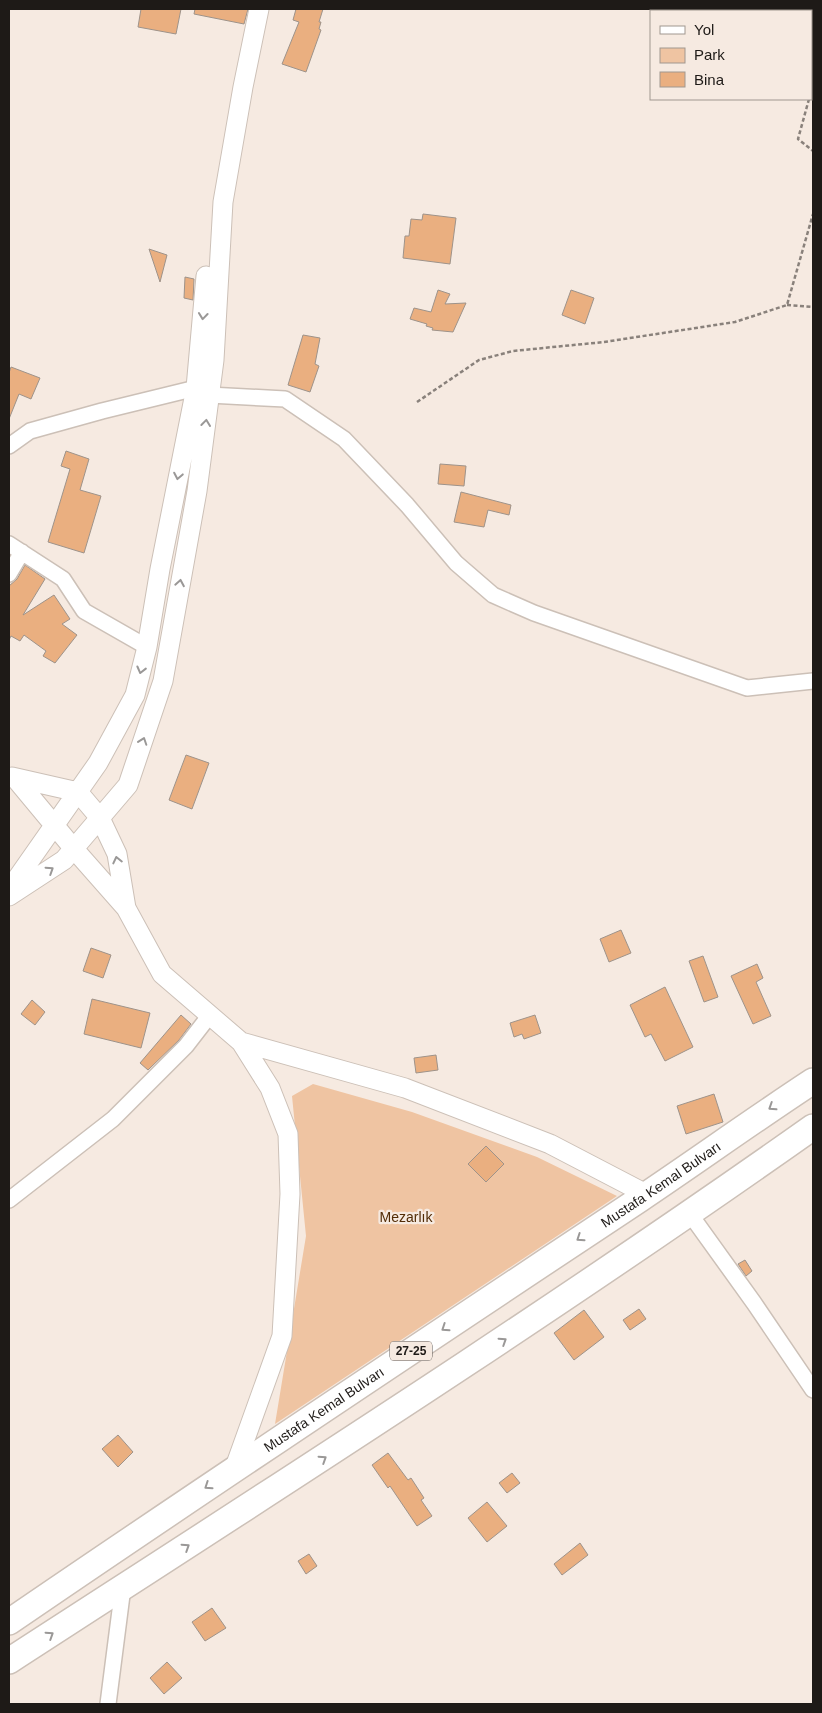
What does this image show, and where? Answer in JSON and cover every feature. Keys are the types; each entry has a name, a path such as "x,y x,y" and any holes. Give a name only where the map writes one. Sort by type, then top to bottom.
{"highway":[{"name":"Mustafa Kemal Bulvarı","path":"9,1622 235,1467 813,1081"},
{"path":"9,1661 506,1339 690,1214 813,1127"}],"street":[{"path":"9,896 64,860 128,785 163,681 197,490 210,244 233,98 253,9"},
{"path":"9,890 98,763 134,695 147,647 202,391 214,360 223,202 243,87 260,9"},
{"path":"9,446 30,431 102,411 202,391 285,398 344,440 407,505 456,563 492,595 534,613 748,688 813,681"},
{"path":"9,544 63,578 84,611 147,647"},
{"path":"9,574 22,552"},
{"path":"12,777 78,792 100,818 117,854 126,908"},
{"path":"12,777 126,908 162,974 241,1042 270,1088 288,1134 290,1194 282,1336 235,1467"},
{"path":"9,1200 113,1119 186,1046 210,1015"},
{"path":"241,1042 405,1088 550,1144 646,1194"},
{"path":"690,1214 813,1390"},
{"path":"108,1704 123,1588"}],"path":[{"path":"809,100 798,139 813,151"},
{"path":"787,305 813,214"},
{"path":"417,402 479,360 513,351 604,342 735,322 787,305 813,307"}],"green space":[{"name":"Mezarlık","path":"313,1084 412,1112 537,1157 617,1196 275,1424 306,1236 292,1096"}],"building":[{"path":"141,9 181,9 176,34 138,27"},
{"path":"195,9 248,9 244,24 194,14"},
{"path":"296,9 323,9 319,22 321,22 319,29 321,30 306,72 282,64 299,22 293,20"},
{"path":"423,214 456,218 450,264 403,258 405,236 409,236 411,219 422,220"},
{"path":"149,249 167,255 160,282"},
{"path":"185,277 194,279 193,300 184,298"},
{"path":"438,290 450,294 445,304 466,303 453,332 432,330 433,328 426,326 427,324 410,319 414,308 431,312"},
{"path":"571,290 594,298 585,324 562,315"},
{"path":"303,335 320,338 315,364 319,366 310,392 288,385"},
{"path":"11,367 40,378 31,399 19,394 9,419 9,373"},
{"path":"66,451 89,459 80,490 101,496 84,553 48,542 70,469 61,466"},
{"path":"440,464 466,466 464,486 438,484"},
{"path":"461,492 511,505 509,515 488,510 484,527 454,522"},
{"path":"25,565 45,579 23,615 54,595 70,619 62,624 77,635 55,663 43,656 46,651 24,635 20,641 11,636 9,640 9,586 17,579"},
{"path":"186,755 209,763 192,809 169,800"},
{"path":"621,930 631,953 609,962 600,939"},
{"path":"91,948 111,955 103,978 83,971"},
{"path":"703,956 718,997 704,1002 689,961"},
{"path":"757,964 763,978 756,982 771,1016 753,1024 731,976"},
{"path":"665,987 693,1047 665,1061 651,1034 645,1037 630,1005"},
{"path":"92,999 150,1013 141,1048 84,1034"},
{"path":"32,1000 45,1012 35,1025 21,1014"},
{"path":"181,1015 191,1024 179,1040 148,1070 140,1063"},
{"path":"535,1015 541,1033 524,1039 522,1034 514,1037 510,1023"},
{"path":"436,1055 438,1070 416,1073 414,1058"},
{"path":"714,1094 723,1122 686,1134 677,1106"},
{"path":"486,1146 504,1164 486,1182 468,1164"},
{"path":"745,1260 752,1271 746,1276 738,1264"},
{"path":"639,1309 646,1319 630,1330 623,1320"},
{"path":"584,1310 604,1337 574,1360 554,1333"},
{"path":"118,1435 133,1452 118,1467 102,1449"},
{"path":"388,1453 408,1480 411,1478 424,1498 421,1500 432,1516 417,1526 390,1486 388,1488 372,1465"},
{"path":"512,1473 520,1483 507,1493 499,1483"},
{"path":"487,1502 507,1526 487,1542 468,1518"},
{"path":"580,1543 588,1555 562,1575 554,1564"},
{"path":"309,1554 317,1566 306,1574 298,1561"},
{"path":"212,1608 226,1628 205,1641 192,1622"},
{"path":"167,1662 182,1678 164,1694 150,1678"}]}
